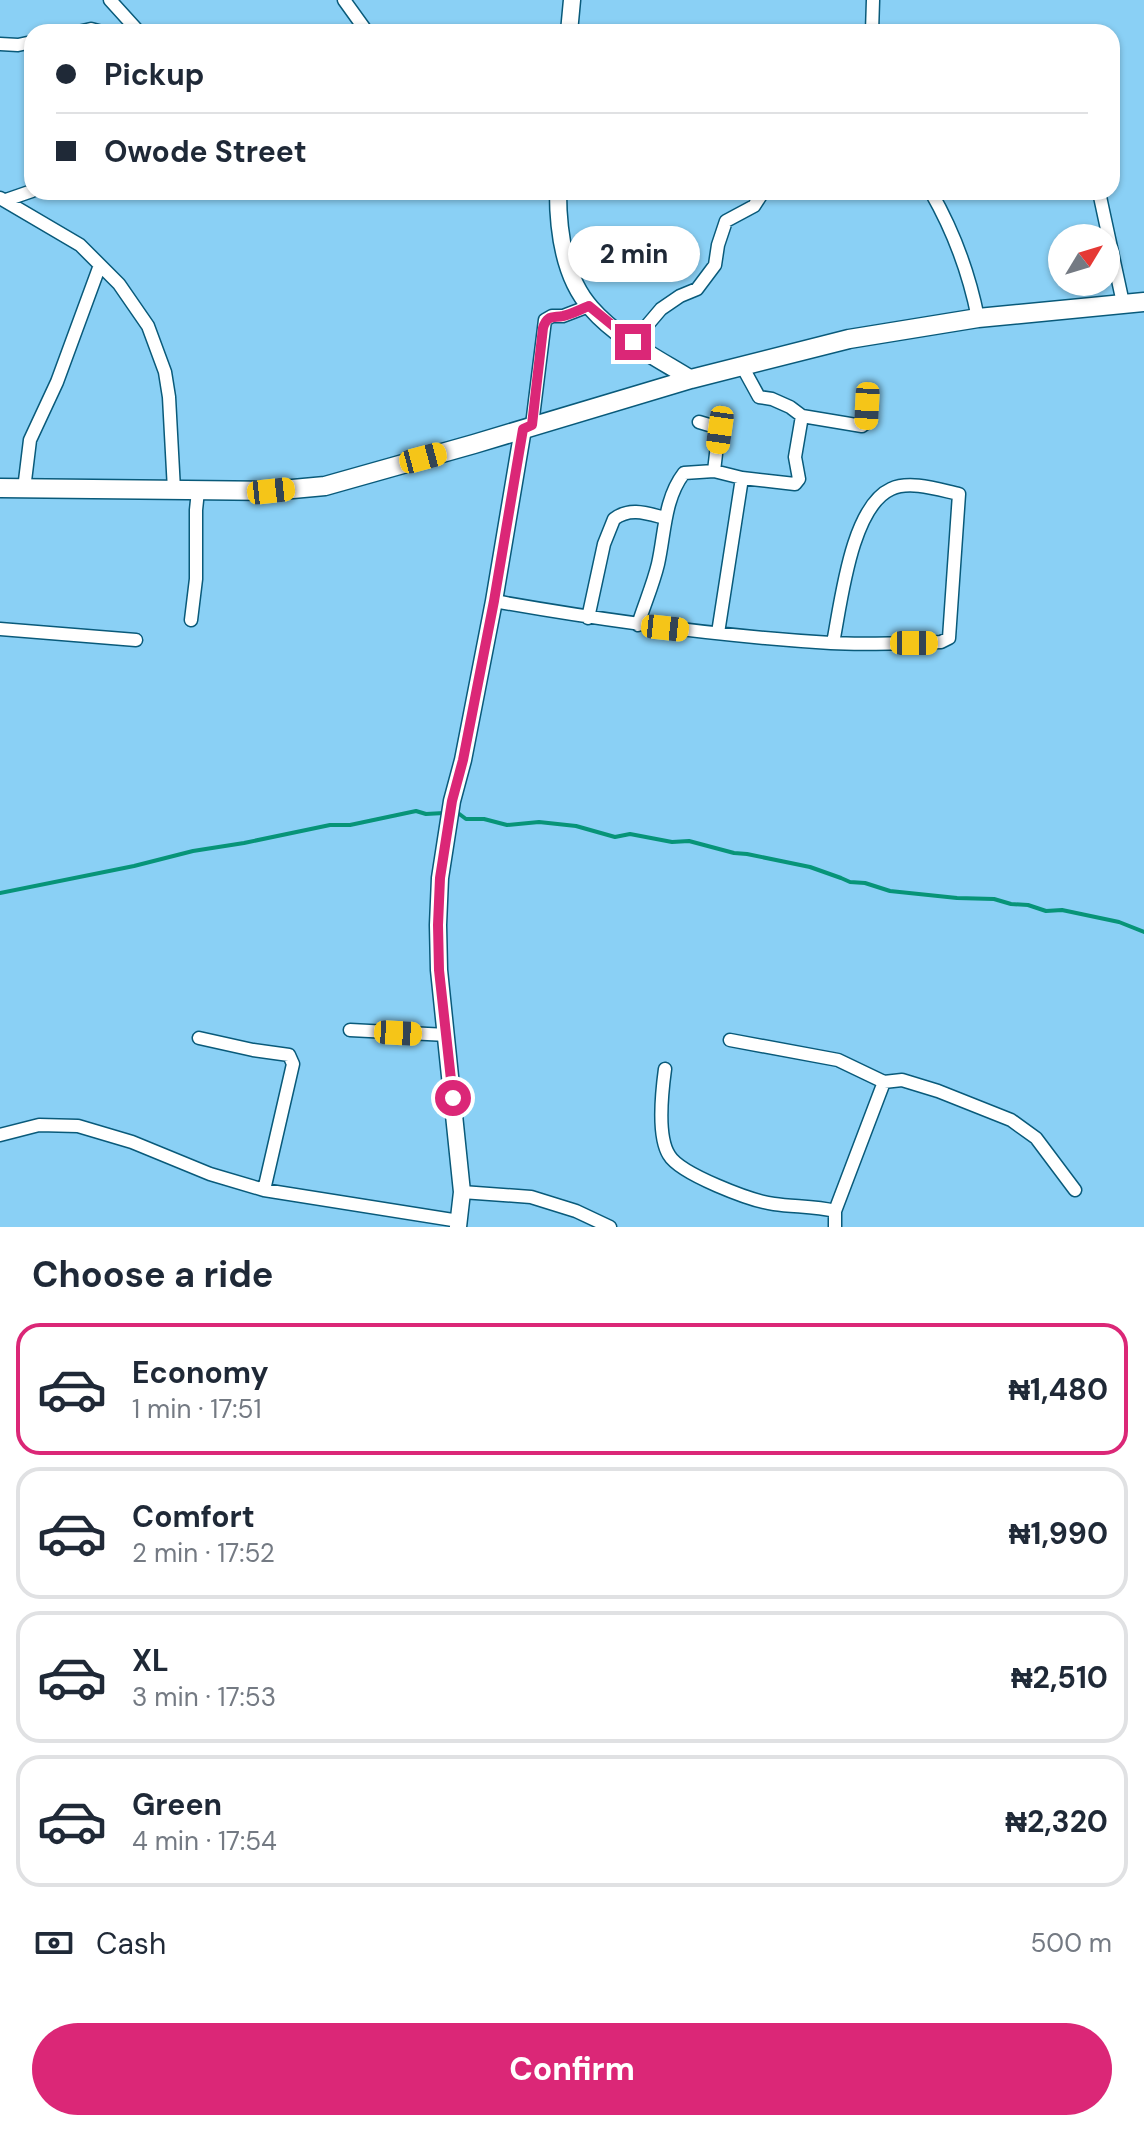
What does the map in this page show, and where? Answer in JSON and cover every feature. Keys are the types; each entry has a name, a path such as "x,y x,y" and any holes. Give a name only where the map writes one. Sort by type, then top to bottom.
{"main road":[{"path":"0,488 271,491 325,486 691,379 849,339 978,318 1144,302"}],"street":[{"path":"110,0 132,24"},
{"path":"344,0 361,24"},
{"path":"570,24 572,0"},
{"path":"872,24 873,0"},
{"path":"0,44 24,44"},
{"path":"3,199 24,193"},
{"path":"3,199 80,245 119,284 148,326 159,351 169,397 174,490"},
{"path":"559,200 562,242 568,266 589,306 609,325 691,379"},
{"path":"633,342 661,309 697,289 715,265 726,221 754,206 758,200"},
{"path":"935,200 956,241 978,318"},
{"path":"1101,200 1123,303"},
{"path":"24,489 30,440 57,382 100,265"},
{"path":"0,1135 39,1125 78,1126 132,1142 210,1174 264,1190 459,1224 462,1192 439,970 440,878 447,826 463,760 528,427 545,320 589,306"},
{"path":"742,366 759,397 772,399 802,416 862,426 866,423 868,390"},
{"path":"638,625 657,565 665,518 684,473 714,471 742,478 795,484 799,479 795,457 802,416"},
{"path":"699,422 719,428 714,471"},
{"path":"718,633 742,478"},
{"path":"494,601 588,618 718,633 833,643 941,642 949,638 959,494 913,486 893,487 876,498 863,520 850,556 833,643"},
{"path":"191,620 196,579 198,491"},
{"path":"588,618 604,544 614,519 628,512 639,511 665,518"},
{"path":"0,629 136,640"},
{"path":"350,1030 447,1035"},
{"path":"199,1038 289,1055 292,1059 264,1190"},
{"path":"730,1040 838,1060 884,1082 902,1080 1011,1120 1036,1138 1075,1190"},
{"path":"665,1069 661,1102 663,1126 667,1152 676,1165 707,1181 771,1204 835,1211"},
{"path":"835,1227 835,1211 884,1082"},
{"path":"462,1192 531,1197 576,1211 610,1227"}],"waterway":[{"path":"0,893 330,825 350,825 416,811 444,813"},
{"path":"453,813 466,819 484,819 507,825 539,822 576,826 615,837 630,834 672,842 689,841 810,867 850,882 890,891 994,899 1119,922 1144,932"}],"route":[{"path":"453,1098 439,970 440,878 447,826 494,601 523,429 532,425 543,328 545,320 552,316 563,316 589,306 633,342"}]}
